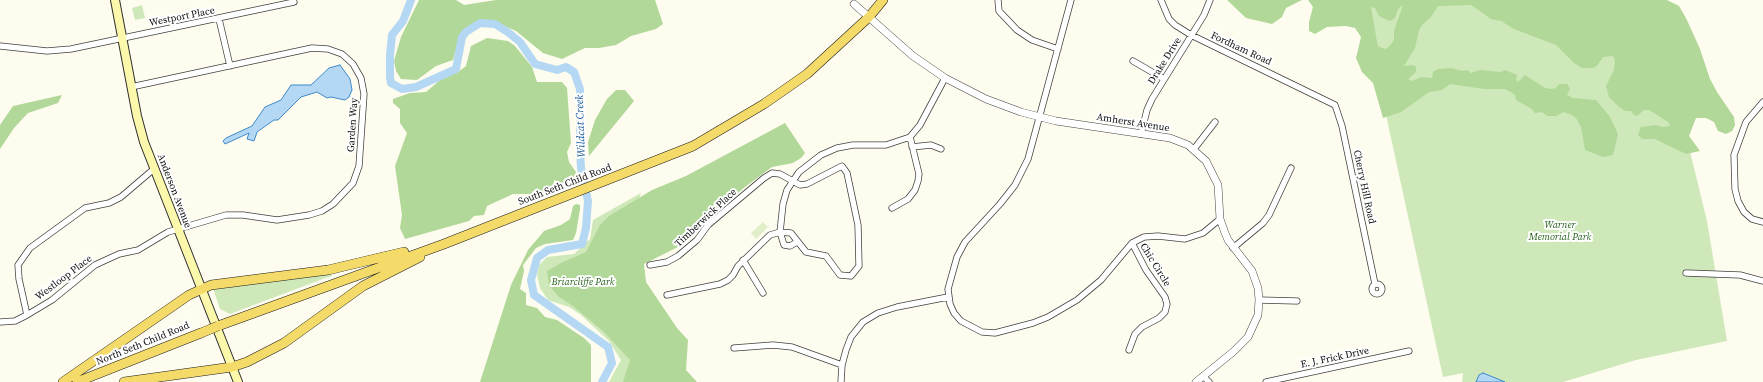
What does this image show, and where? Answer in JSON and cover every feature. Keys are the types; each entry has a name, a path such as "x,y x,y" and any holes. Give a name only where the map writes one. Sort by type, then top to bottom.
{"main road":[{"name":"Anderson Avenue","path":"115,0 120,38 140,129 238,382"},
{"name":"South Seth Child Road","path":"218,326 444,244 693,146 764,104 807,74 869,17 883,0"},
{"path":"63,382 189,295 211,285 328,270 444,244"},
{"path":"124,382 232,367 266,353 284,343 363,286 444,244"},
{"name":"North Seth Child Road","path":"77,382 218,326"}],"street":[{"path":"998,0 999,12 1017,30 1032,40 1058,49"},
{"path":"1071,0 1028,159 1015,185 1000,204 965,242 957,257 949,282 948,297 954,313 961,320 982,332 994,333 1026,325 1048,317 1077,300 1101,280 1132,243 1144,238 1158,236 1186,239 1203,233 1220,219"},
{"name":"Fordham Road","path":"1161,0 1169,19 1175,25 1191,35 1326,100"},
{"name":"Drake Drive","path":"1141,134 1146,110 1204,15 1210,0"},
{"name":"Westport Place","path":"0,46 55,51 219,19 294,2"},
{"name":"Amherst Avenue","path":"852,2 903,48 945,78 986,99 1039,117 1068,124 1179,141 1194,149 1206,161 1215,176 1220,195 1220,219 1226,237 1252,270 1258,288 1259,300 1258,315 1248,337 1234,352 1196,382"},
{"path":"219,19 230,66"},
{"name":"Garden Way","path":"131,87 312,48 328,49 342,54 353,64 361,78 364,94 359,166 354,183 333,204 322,211 277,220 243,214 226,215 179,230"},
{"path":"1134,61 1164,79"},
{"path":"797,242 790,246 784,246 780,232 783,204 793,180 807,164 821,155 837,148 853,145 886,145 910,137 920,125 945,78"},
{"name":"Cherry Hill Road","path":"1326,100 1335,106 1338,111 1375,284"},
{"path":"1763,102 1746,122 1734,155 1735,189 1738,200 1744,212 1752,219 1763,222"},
{"path":"1194,149 1215,122"},
{"path":"892,208 908,199 915,190 918,181 919,174 910,137"},
{"path":"912,146 931,145 941,148"},
{"path":"667,295 724,282 733,275 743,260 770,235 780,232 789,232 806,252 826,256 840,275 851,276 859,266 858,225 847,173 842,166 807,184 800,185 793,180"},
{"name":"Westloop Place","path":"27,315 19,279 18,265 30,248 85,208 115,201 155,168"},
{"path":"1234,248 1269,216 1291,168"},
{"name":"Timberwick Place","path":"650,265 667,262 678,256 697,240 708,225 772,173 793,180"},
{"name":"Westloop Place","path":"0,322 15,321 44,305 95,266 119,254 138,250 159,237 179,230"},
{"name":"Chic Circle","path":"1129,350 1135,334 1142,327 1162,315 1165,312 1167,304 1165,296 1146,270 1132,243"},
{"path":"743,260 763,293"},
{"path":"1686,273 1740,275 1763,281"},
{"path":"841,382 842,365 851,338 863,322 878,313 897,307 948,297"},
{"path":"1259,300 1296,301"},
{"path":"734,348 773,345 792,347 842,365"},
{"name":"E. J. Frick Drive","path":"1266,382 1409,351"},
{"path":"1203,376 1209,382"}],"green space":[{"path":"419,0 456,0 464,5 496,0 655,0 663,24 656,29 631,36 616,45 599,48 585,48 562,59 543,53 516,31 490,20 475,22 460,35 453,60 436,66 417,80 401,79 396,71 394,61 401,37"},
{"path":"1227,0 1302,0 1286,8 1282,17 1272,24 1246,18"},
{"path":"1308,0 1667,0 1679,6 1686,18 1700,49 1710,79 1734,117 1735,125 1732,131 1726,134 1718,131 1714,122 1706,118 1696,118 1689,136 1700,151 1686,154 1655,139 1642,139 1638,135 1641,127 1656,125 1663,127 1670,126 1668,122 1649,110 1644,110 1637,116 1631,111 1625,111 1609,97 1606,86 1614,70 1615,60 1613,56 1603,57 1597,66 1593,68 1582,68 1574,63 1556,45 1514,29 1501,21 1491,19 1471,5 1438,6 1431,17 1419,30 1415,48 1404,66 1413,65 1416,67 1416,72 1408,79 1412,81 1422,77 1432,78 1433,72 1438,69 1451,68 1462,71 1467,70 1471,73 1480,70 1501,72 1505,70 1517,75 1516,80 1518,82 1525,75 1545,88 1551,89 1556,88 1559,84 1567,84 1570,89 1567,95 1573,98 1596,100 1610,117 1618,134 1613,155 1603,157 1585,150 1581,127 1576,118 1572,115 1564,112 1556,116 1548,116 1541,112 1535,113 1532,109 1516,100 1515,95 1505,89 1484,89 1450,84 1442,90 1429,92 1401,112 1383,118 1373,83 1362,72 1356,58 1361,37 1355,28 1346,26 1327,27 1315,34 1309,31 1309,22 1313,7","holes":["1403,5 1394,31 1394,40 1389,47 1385,49 1378,46 1371,7 1375,8 1379,16 1390,21 1395,18 1398,9"]},
{"name":"Warner Memorial Park","path":"1361,0 1653,0 1707,221 1727,341 1636,360 1563,382 1462,382 1463,373 1443,377"},
{"path":"142,5 145,18 135,20 132,8"},
{"path":"487,38 508,41 515,46 532,67 537,82 562,82 567,88 571,143 567,152 569,162 576,172 573,181 561,183 554,180 553,190 539,194 513,194 487,206 484,215 474,216 469,221 405,239 400,228 402,215 395,166 407,133 400,123 400,109 393,103 393,99 410,93 426,92 440,80 458,72 466,66 471,46"},
{"path":"616,90 625,90 634,101 589,156 588,142 595,120 607,99"},
{"path":"62,95 58,103 28,113 14,128 0,149 0,125 13,106"},
{"path":"785,123 805,153 801,158 793,163 772,167 720,208 696,233 676,248 644,264 646,282 677,328 688,340 686,370 697,382 623,382 630,360 604,332 573,306 559,297 549,285 547,271 586,252 600,225 609,216 652,190 686,176"},
{"name":"Briarcliffe Park","path":"641,193 609,296 637,382 609,382 621,360 609,341 581,315 569,307 548,300 540,288 537,275 539,265 547,257 574,254 590,239 593,220"},
{"path":"576,204 580,205 580,209 576,233 573,240 545,244 536,248 523,265 524,271 520,289 526,293 526,305 537,308 545,317 557,320 584,338 591,345 591,382 480,382 511,285 528,250 544,231 561,225 570,219 573,206"},
{"path":"763,222 768,227 756,239 751,233"},
{"path":"332,273 332,276 230,314 220,309 213,288"}],"water":[{"path":"340,65 350,79 352,90 349,97 345,100 331,97 327,98 317,92 301,97 278,120 274,120 257,132 254,141 247,139 249,133 225,144 223,141 226,138 252,126 265,107 281,100 291,85 311,85 329,68"},
{"path":"1483,373 1505,382 1476,382 1479,375"}],"waterway":[{"name":"Wildcat Creek","path":"411,0 403,21 392,35 390,55 391,83 402,89 416,87 456,69 462,37 466,32 480,23 495,24 509,33 520,42 535,64 557,70 566,67 574,72 580,89 581,168 588,201 586,228 582,244 548,250 537,258 531,280 534,295 608,347 612,363 602,382"}]}
